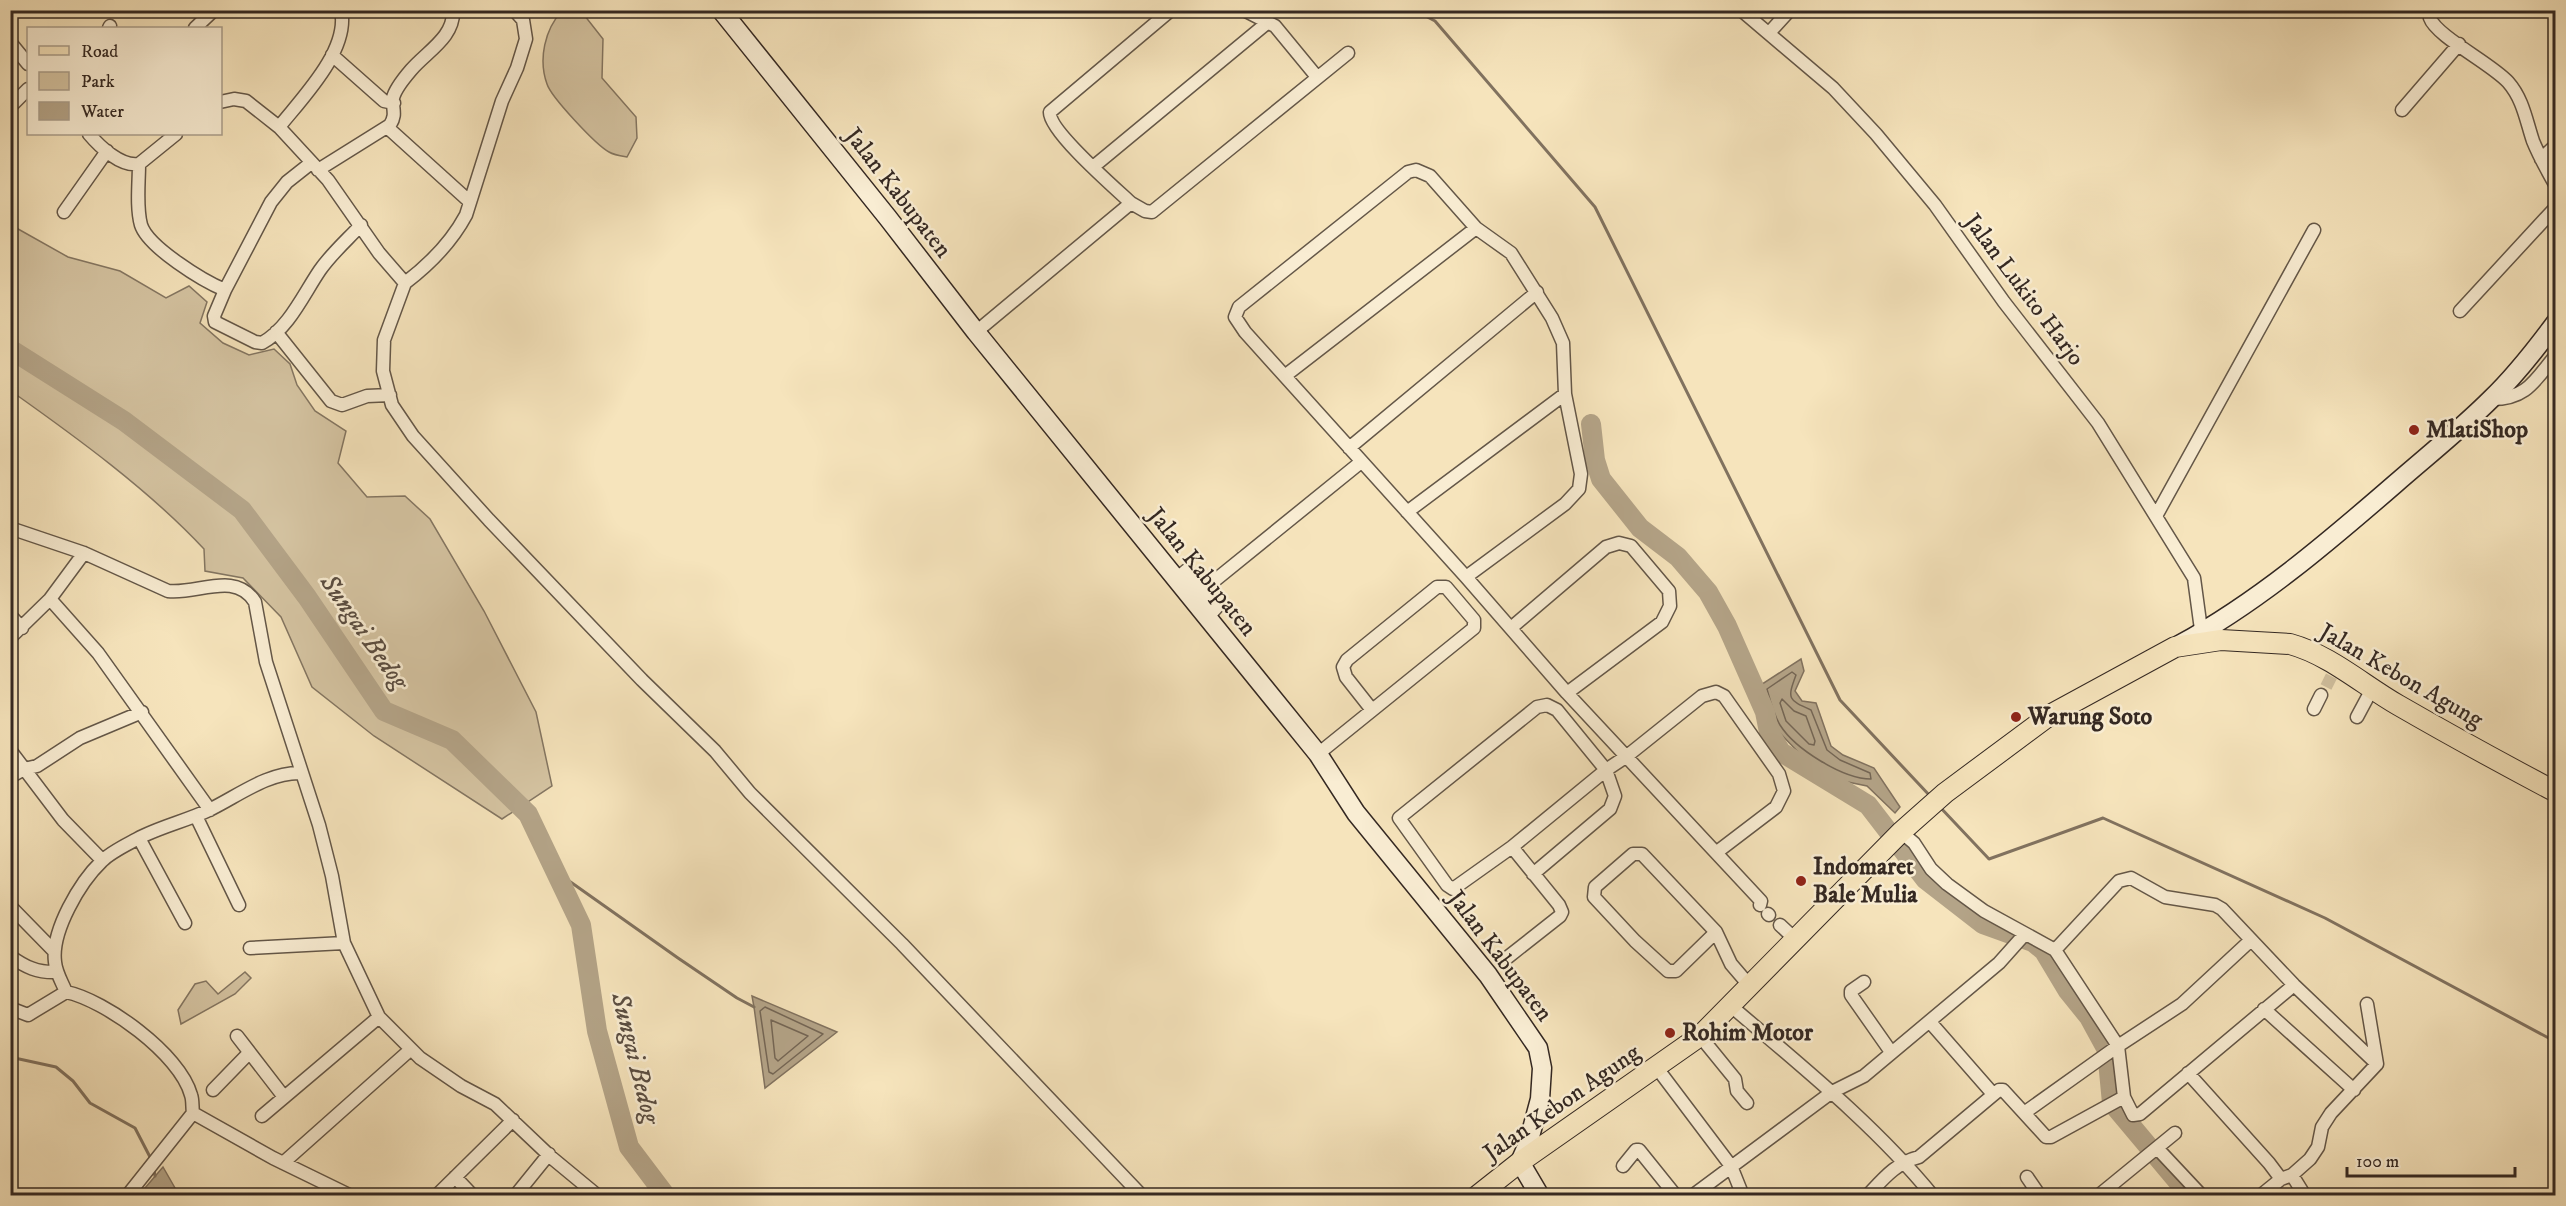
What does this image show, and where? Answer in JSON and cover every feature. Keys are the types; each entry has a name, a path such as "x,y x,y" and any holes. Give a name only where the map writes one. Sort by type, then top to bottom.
{"main road":[{"name":"Jalan Kabupaten","path":"721,10 976,332 1318,754 1356,813 1488,975 1538,1048 1542,1068 1540,1099 1528,1144 1520,1162"},
{"path":"2202,637 2317,551 2492,399 2556,322"},
{"name":"Jalan Kebon Agung","path":"1477,1196 1520,1162 1700,1036 1749,985 1788,932 1927,807 2050,715 2175,647 2202,637 2290,644 2318,655 2335,668 2486,755 2556,792"},
{"path":"1520,1162 1540,1196"}],"street":[{"path":"279,127 320,75 332,55 343,29 341,10"},
{"path":"361,225 335,250 289,319 262,343 255,342 215,322 214,316 225,290 272,202 287,182 387,127 395,115 395,93 411,70 430,53 450,27 453,10"},
{"path":"514,10 523,20 526,39 502,101 466,215 450,241 422,270 405,283 384,340 383,371 392,405 438,466 642,680 701,736 750,793 902,944 1142,1196"},
{"path":"1171,10 1050,112 1053,125 1093,167 1131,203 1145,211 1152,212 1348,53"},
{"path":"1244,10 1282,33 1317,77"},
{"name":"Jalan Lukito Harjo","path":"1741,10 1833,87 1876,134 1935,205 2004,302 2097,423 2194,578 2202,637"},
{"path":"1769,33 1790,10"},
{"path":"2435,10 2430,18 2432,23 2506,80 2518,94 2541,159 2556,186"},
{"path":"196,27 206,13"},
{"path":"1093,167 1267,22"},
{"path":"10,42 27,63"},
{"path":"2402,110 2459,44"},
{"path":"332,55 384,101 394,103"},
{"path":"10,107 27,90"},
{"path":"222,102 234,99 246,101 279,127 315,166 361,225 379,253 405,283"},
{"path":"387,127 470,202"},
{"path":"90,135 123,162 139,164 175,135"},
{"path":"2541,159 2556,145"},
{"path":"64,212 107,151"},
{"path":"139,164 140,217 145,234 154,244 204,279 225,290"},
{"path":"1466,577 1564,504 1579,489 1581,474 1565,394 1563,343 1537,292 1511,253 1476,228 1430,176 1416,170 1408,172 1236,312 1235,317 1245,332 1286,375 1348,448 1466,577 1567,693 1761,900 1765,911"},
{"path":"976,332 1131,203"},
{"path":"2460,311 2556,207"},
{"path":"1286,375 1476,228"},
{"path":"2156,516 2314,230"},
{"path":"1348,448 1537,292"},
{"path":"276,332 332,401 342,405 367,396 390,395"},
{"path":"2492,399 2509,399 2530,387 2556,355"},
{"path":"1407,512 1565,394"},
{"path":"1203,590 1361,462"},
{"path":"10,528 84,553 168,591 181,593 212,586 238,586 250,594 255,602 266,662 324,845 344,943 379,1017 410,1050 461,1086 495,1104 596,1195"},
{"path":"1511,628 1606,547 1619,543 1632,546 1669,591 1670,606 1662,622 1567,693"},
{"path":"10,638 50,599 84,553"},
{"path":"1176,579 1187,570 1218,607 1208,617"},
{"path":"1318,754 1474,628 1476,625 1474,620 1446,587 1437,587 1347,660 1343,667 1346,677 1372,710"},
{"path":"50,599 98,653 210,810"},
{"path":"10,615 22,628"},
{"path":"2357,717 2372,689"},
{"path":"2314,709 2324,691"},
{"path":"1533,873 1610,809 1615,796 1606,770 1557,710 1547,705 1537,707 1399,818 1447,885 1453,889 1512,847 1606,770 1628,756 1702,696 1716,692 1724,696 1779,774 1784,791 1776,807 1717,852"},
{"path":"10,777 24,769 37,766 80,738 142,712"},
{"path":"10,750 63,820 102,860"},
{"path":"66,992 57,972 54,951 62,920 77,894 102,860 139,838 210,810 275,776 301,773"},
{"path":"195,816 240,905"},
{"path":"1901,832 1914,843 1937,876 1984,911 2055,950 2118,1046 2121,1099 2131,1113 2137,1115 2294,985"},
{"path":"139,838 185,923"},
{"path":"1508,957 1562,912 1559,905 1512,847"},
{"path":"1716,933 1676,971 1668,971 1635,941 1594,897 1595,887 1638,853 1642,854 1716,933 1731,964 1749,985"},
{"path":"2055,950 2119,881 2126,878 2135,879 2165,897 2215,905 2222,909 2294,985 2378,1064"},
{"path":"10,906 54,951"},
{"path":"1692,1196 1832,1092 1864,1076 1999,963 2024,935"},
{"path":"2024,1113 2182,1004 2252,940"},
{"path":"250,948 344,943"},
{"path":"10,956 33,970 57,972"},
{"path":"1864,982 1851,991 1851,995 1891,1052"},
{"path":"10,1008 28,1015 66,992 84,997 105,1007 167,1056 191,1094 193,1113 127,1196"},
{"path":"2367,1004 2378,1064"},
{"path":"1731,1006 1832,1092 1905,1161 1933,1196"},
{"path":"2264,1009 2354,1090"},
{"path":"262,1116 379,1017"},
{"path":"1930,1022 1993,1094"},
{"path":"237,1036 284,1097"},
{"path":"1700,1036 1734,1079 1737,1091 1747,1103"},
{"path":"283,1163 410,1050"},
{"path":"213,1090 249,1053"},
{"path":"2260,1196 2310,1159 2318,1147 2326,1120 2378,1064"},
{"path":"1657,1068 1731,1166 1743,1196"},
{"path":"2188,1073 2269,1162 2305,1196"},
{"path":"1867,1196 1895,1167 1919,1157 1993,1094 2003,1090 2043,1135 2051,1137 2121,1099"},
{"path":"193,1113 283,1163 351,1196"},
{"path":"436,1196 513,1120"},
{"path":"2098,1196 2175,1133"},
{"path":"2157,1148 2202,1196"},
{"path":"1623,1166 1636,1150 1639,1150 1676,1196"},
{"path":"515,1196 549,1154"},
{"path":"455,1177 473,1196"},
{"path":"2027,1178 2040,1196"}],"green space":[{"path":"562,11 581,11 603,39 602,78 636,117 637,138 627,157 611,153 594,140 565,109 547,84 543,55 547,35"},
{"path":"11,225 68,257 120,271 166,298 189,286 207,302 200,323 223,343 249,355 274,349 290,364 297,385 315,411 346,431 338,463 367,497 405,496 430,519 484,611 536,712 552,786 502,819 374,736 312,687 281,617 243,578 205,571 204,549 183,527 136,485 11,391"},
{"path":"245,972 251,978 235,994 181,1024 178,1010 195,984 206,981 218,994"}],"water":[{"path":"1801,659 1804,671 1795,691 1802,701 1816,703 1831,746 1843,755 1874,768 1900,807 1895,813 1867,786 1843,781 1800,754 1775,728 1759,686"},
{"path":"752,996 837,1032 765,1088 754,1007"},
{"path":"163,1167 179,1195 139,1195"}],"waterway":[{"path":"1414,10 1435,21 1595,207 1840,700 1931,797"},
{"name":"Sungai Bedog","path":"10,349 124,421 242,510 307,597 384,711 452,740 528,814 581,925 597,1031 629,1147 666,1196"},
{"path":"1591,424 1595,460 1601,479 1640,528 1678,557 1708,592 1727,626 1765,712 1769,732 1781,752 1868,805 1925,879 1983,924 2033,942 2044,951 2068,991 2089,1017 2107,1050 2112,1103 2190,1196"},
{"path":"1939,806 1989,859 2103,818 2325,918 2556,1042"},
{"path":"555,871 678,958 754,1007"},
{"path":"10,1057 56,1067 73,1081 90,1103 135,1128 150,1157"},
{"path":"154,1170 155,1176"}],"tunnel":[{"path":"2326,687 2334,671"}],"place":[{"name":"MlatiShop","path":"2414,430"},
{"name":"Warung Soto","path":"2016,717"},
{"name":"Indomaret Bale Mulia","path":"1801,881"},
{"name":"Rohim Motor","path":"1670,1033"}]}
